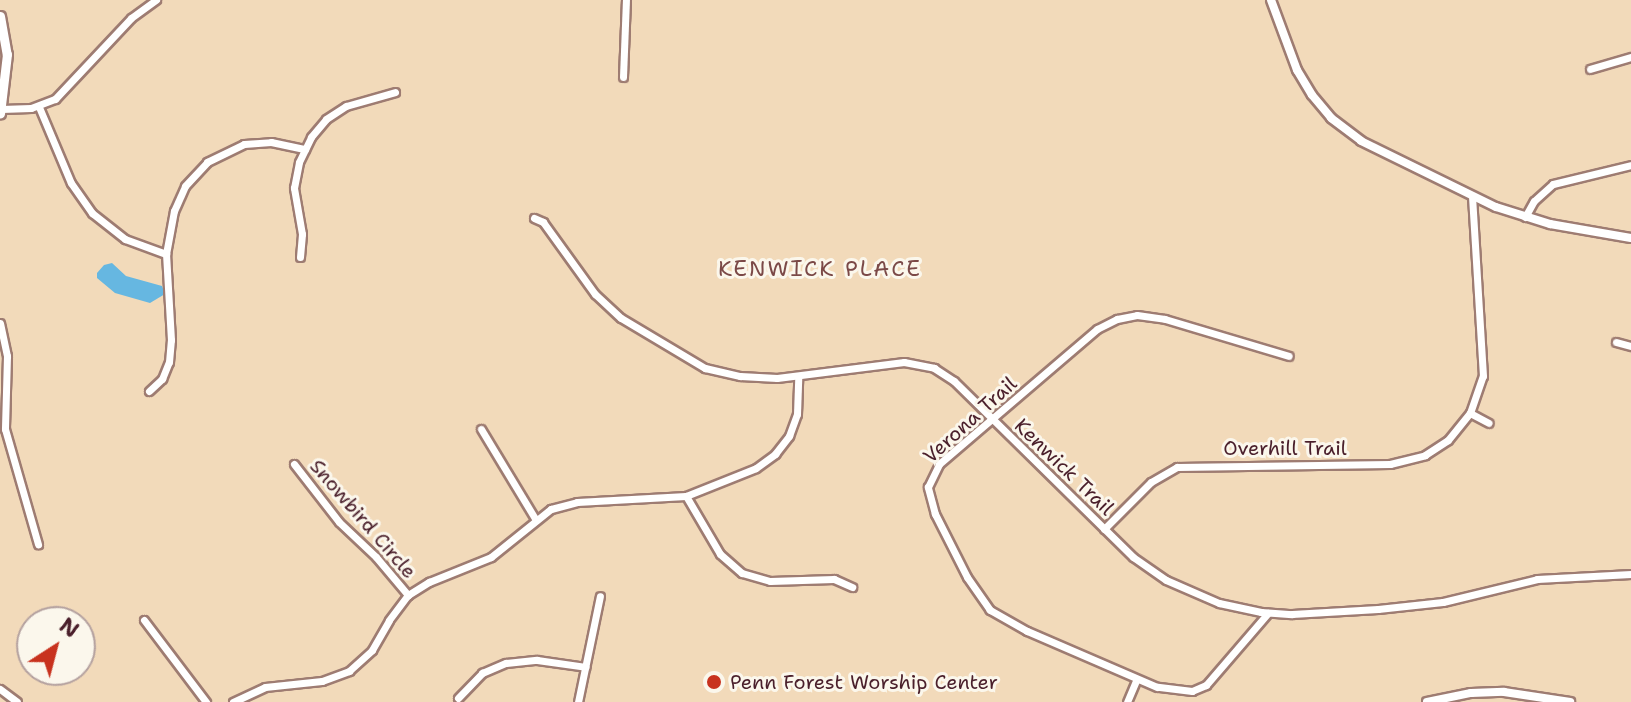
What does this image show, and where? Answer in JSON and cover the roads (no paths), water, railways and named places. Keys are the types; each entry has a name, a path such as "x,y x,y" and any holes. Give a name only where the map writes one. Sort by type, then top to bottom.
{"main road":[{"path":"0,16 7,54 1,112"}],"street":[{"path":"1,112 39,107 63,93 131,18 156,0"},
{"path":"623,77 626,0"},
{"path":"1271,0 1301,79 1331,118 1370,147 1472,198 1525,217 1631,238"},
{"path":"1590,69 1631,57"},
{"path":"300,257 302,234 294,188 305,149 318,127 335,112 359,100 395,92"},
{"path":"39,107 71,183 92,213 125,239 166,254"},
{"path":"149,391 166,371 171,349 166,254 179,197 207,162 232,148 257,142 305,149"},
{"path":"1525,217 1534,201 1553,184 1631,165"},
{"name":"Overhill Trail","path":"1104,529 1151,482 1177,467 1403,462 1425,455 1448,440 1470,413 1480,392 1484,360 1472,198"},
{"name":"Kenwick Trail","path":"534,218 543,222 607,305 636,330 705,368 740,376 798,376 893,363 924,364 946,375 1149,570 1184,590 1219,603 1268,613 1419,606 1537,579 1631,574"},
{"name":"Verona Trail","path":"1268,613 1206,685 1180,691 1137,679 997,616 985,605 935,514 928,487 939,464 1097,329 1128,316 1165,319 1289,356"},
{"path":"0,323 7,356 5,429 38,544"},
{"path":"1616,342 1631,346"},
{"path":"233,702 265,687 322,681 349,671 365,658 408,595 429,582 491,557 551,509 571,502 686,496 756,468 775,454 794,425 798,376"},
{"path":"1470,413 1489,423"},
{"path":"481,429 536,520"},
{"name":"Snowbird Circle","path":"294,464 339,522 376,557 408,595"},
{"path":"686,496 720,554 742,573 770,581 834,579 852,587"},
{"path":"578,702 600,596"},
{"path":"144,620 206,702"},
{"path":"458,698 482,673 506,663 537,660 586,667"},
{"path":"1127,702 1137,679"},
{"path":"0,689 17,702"},
{"path":"1427,702 1487,692 1525,693 1570,702"}],"water":[{"path":"112,263 126,276 162,286 165,294 150,303 115,293 97,278 104,265"}],"place":[{"name":"Penn Forest Worship Center","path":"714,682"}],"district":[{"name":"KENWICK PLACE","path":"820,269"}]}
